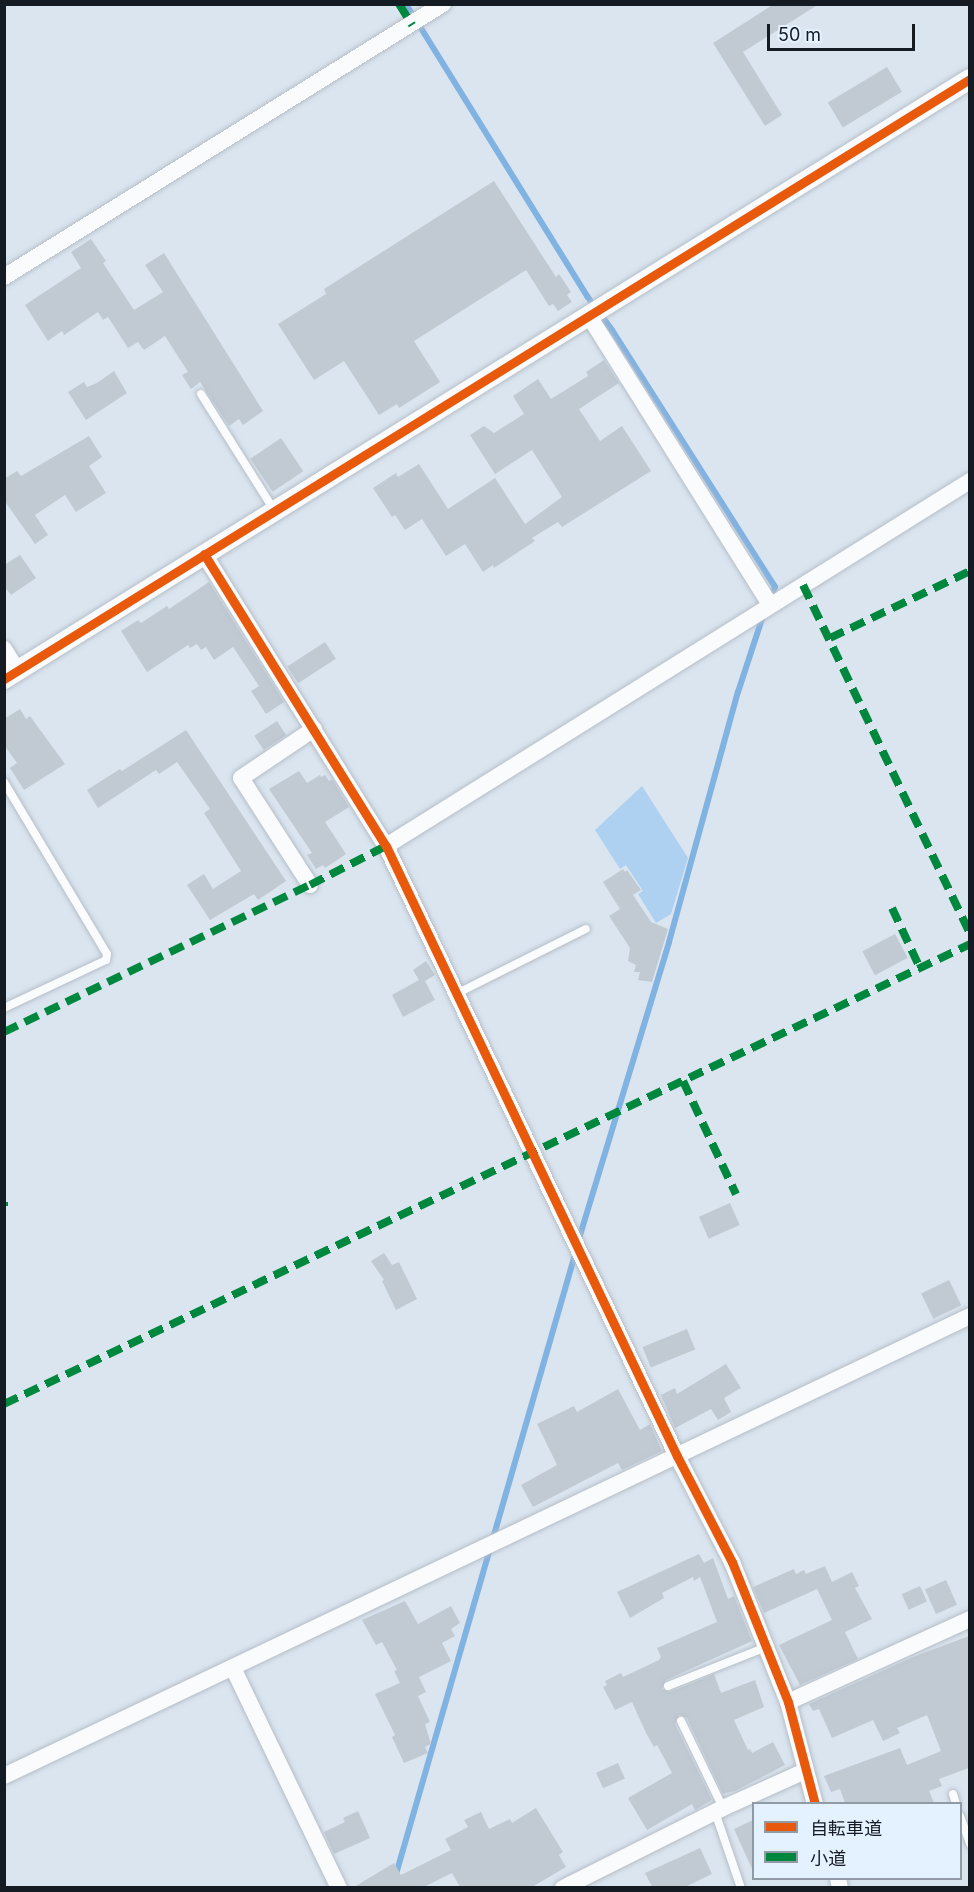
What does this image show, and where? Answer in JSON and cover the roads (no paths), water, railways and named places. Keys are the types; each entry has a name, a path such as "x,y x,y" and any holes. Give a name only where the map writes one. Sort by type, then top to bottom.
{"street":[{"path":"4,277 443,4"},
{"path":"4,650 11,675 969,79"},
{"path":"597,311 770,604"},
{"path":"386,846 969,481"},
{"path":"204,554 386,846 677,1456 732,1562 788,1702 815,1802"},
{"path":"310,885 241,778 314,729"},
{"path":"4,1776 969,1316"},
{"path":"788,1702 969,1619"},
{"path":"233,1668 339,1887"},
{"path":"563,1887 719,1810 805,1771"}],"lane":[{"path":"201,394 274,510"},
{"path":"4,782 107,954 106,960 4,1008"},
{"path":"456,994 586,929"},
{"path":"668,1686 766,1647"},
{"path":"681,1721 719,1810 741,1887"},
{"path":"953,1794 956,1802"},
{"path":"962,1822 969,1844"}],"waterway":[{"path":"406,4 587,296 612,330 775,587 770,598"},
{"path":"578,1242 669,942 738,692 763,616"},
{"path":"392,1888 576,1251"}]}
